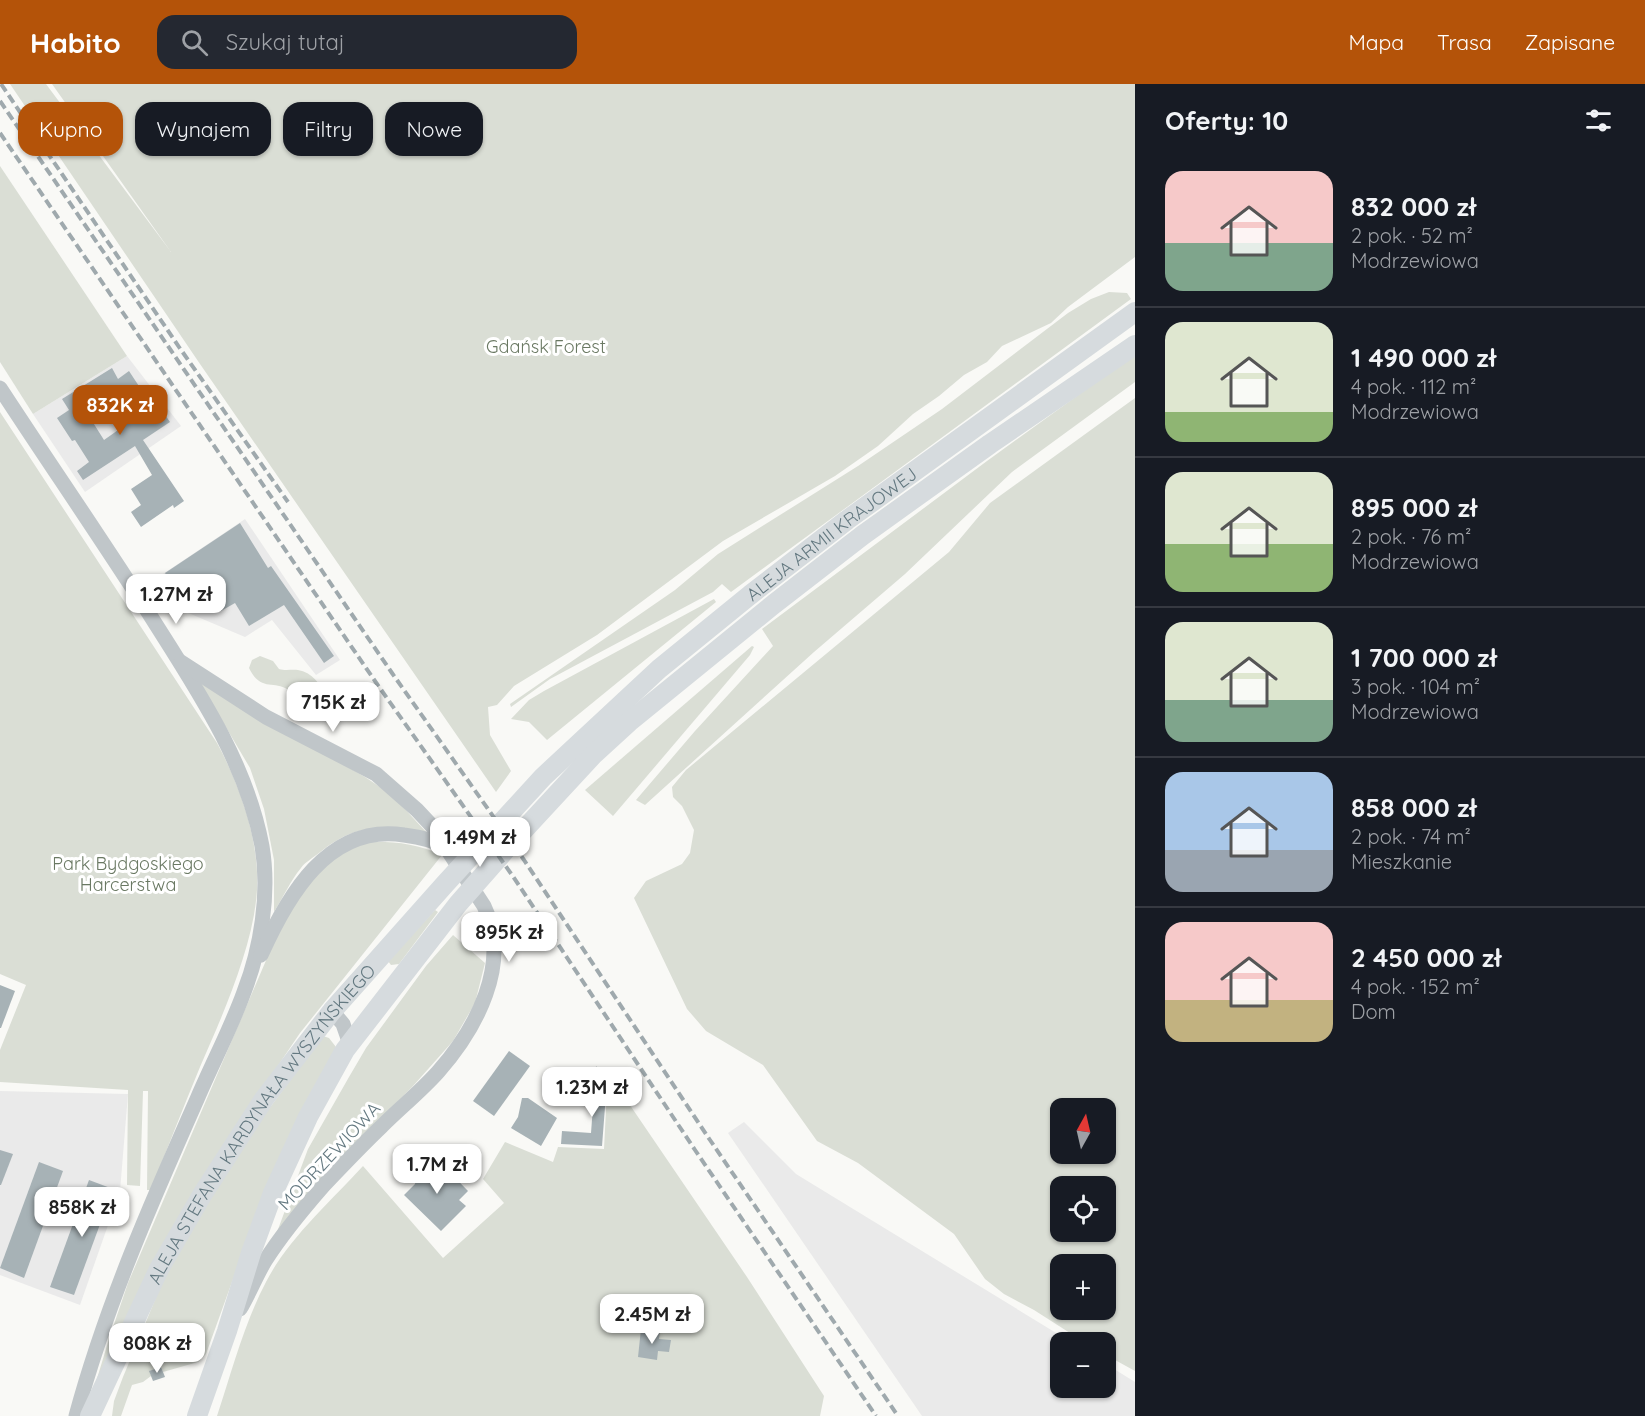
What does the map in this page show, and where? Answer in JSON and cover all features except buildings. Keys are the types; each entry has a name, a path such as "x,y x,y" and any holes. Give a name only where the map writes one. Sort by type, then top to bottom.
{"main road":[{"name":"ALEJA ARMII KRAJOWEJ","path":"445,884 543,777 658,669 847,520 1135,312"},
{"name":"ALEJA ARMII KRAJOWEJ","path":"458,904 594,754 629,722 774,604 863,536 990,444 1135,345"},
{"name":"ALEJA STEFANA KARDYNAŁA WYSZYŃSKIEGO","path":"90,1416 159,1269 202,1195 264,1099 332,1011 445,884"},
{"name":"ALEJA STEFANA KARDYNAŁA WYSZYŃSKIEGO","path":"197,1416 251,1253 287,1161 308,1117 350,1044 458,904"}],"street":[{"path":"0,388 179,660 242,775 252,805 262,849 265,897 257,947 245,991"},
{"path":"179,660 266,717 376,774 417,810 448,848"},
{"path":"76,1416 108,1310 147,1214 283,909 308,875 337,849 351,841 397,834 422,838 448,848"},
{"name":"MODRZEWIOWA","path":"226,1331 265,1261 296,1218 325,1184 440,1070 463,1040 475,1019 485,997 494,956 493,931 484,906 448,848"},
{"path":"332,1011 343,1024 350,1044"}],"shaded area":[{"path":"127,356 181,426 85,492 33,414"},
{"path":"245,519 340,660 316,675 272,620 245,637 179,609 160,576"},
{"path":"0,1091 128,1094 120,1191 80,1305 0,1275"},
{"path":"744,1122 796,1174 1055,1332 1050,1332 1050,1398 1116,1398 1116,1370 1135,1382 1135,1416 922,1416 728,1133"}],"green space":[{"name":"Gdańsk Forest","path":"10,84 46,84 59,102 22,102"},
{"name":"Gdańsk Forest","path":"52,84 1135,84 1135,257 1068,307 1051,323 1002,346 987,362 964,375 913,414 878,446 835,476 723,541 597,635 514,686 497,705 488,707 490,735 511,771 496,792 59,156 100,156 171,252 103,156 123,156 123,102 65,102"},
{"path":"0,166 127,356 33,414 0,362"},
{"path":"1109,292 1127,293 1131,299 731,592 722,584 713,592 550,679 511,707 510,704 675,590 718,554 858,466 942,409 1068,313 1091,299"},
{"path":"1135,354 1135,382 1012,472 905,574 814,652 645,805 636,800 773,646 762,629"},
{"path":"1135,398 1135,1371 1116,1361 1116,1332 1068,1332 1004,1294 985,1279 954,1234 858,1163 817,1141 763,1065 706,1031 687,1009 634,898 646,881 682,864 690,853 694,830 682,806 673,797 672,787 686,770 949,552 990,503"},
{"name":"Park Bydgoskiego Harcerstwa","path":"0,412 217,743 238,789 253,839 256,855 257,895 247,946 229,998 151,1190 147,1190 148,1091 143,1091 140,1186 127,1185 128,1090 0,1082 0,1050 26,985 0,974"},
{"path":"714,599 716,602 547,740 529,722 511,719 529,700 544,691"},
{"path":"752,646 754,647 750,655 613,816 585,790"},
{"path":"260,656 273,661 279,669 307,673 326,695 315,706 307,704 284,688 263,683 254,676 249,668 252,660"},
{"path":"198,680 392,795 427,833 383,828 357,831 345,836 332,843 303,866 293,878 274,912 274,860 264,809 250,768"},
{"path":"367,842 405,844 442,855 300,1033 215,1159 92,1395 128,1283 288,909 320,869 341,852"},
{"path":"435,910 438,912 399,964 391,965 388,961"},
{"path":"453,935 485,963 475,1003 453,1041 353,1147 274,1240 308,1149 366,1048 426,966"},
{"path":"323,1036 329,1038 336,1047 241,1257 206,1354 198,1362 163,1372 161,1367 150,1371 151,1376 143,1382 132,1385 121,1416 112,1416 114,1401 123,1377 172,1259 254,1129"},
{"path":"619,1089 747,1277 824,1396 820,1416 217,1416 251,1314 275,1266 311,1221 363,1166 443,1258 504,1203 483,1179 505,1142 553,1162 558,1147 604,1149 607,1090"}],"railway":[{"path":"1,84 179,347 288,502"},
{"path":"0,101 392,673 524,860 710,1140 898,1416"},
{"path":"0,133 377,684 512,875 876,1416"}]}
